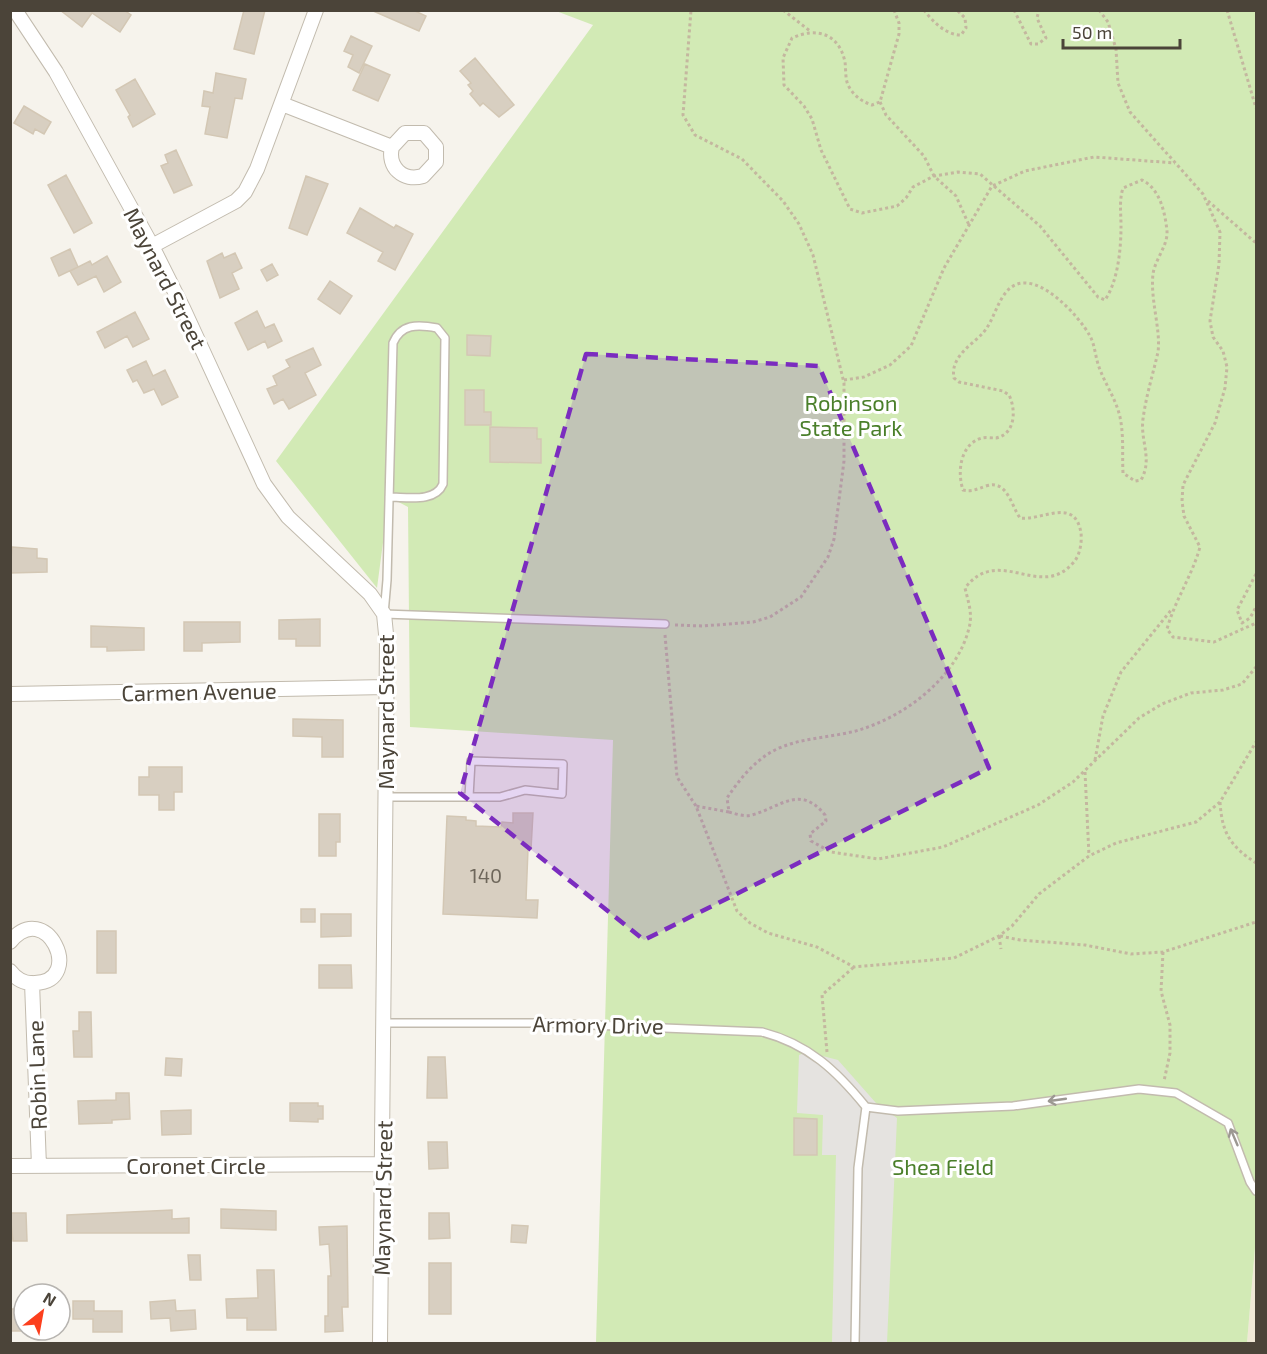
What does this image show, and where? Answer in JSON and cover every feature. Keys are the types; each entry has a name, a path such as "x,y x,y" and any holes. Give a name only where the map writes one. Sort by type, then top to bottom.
{"street":[{"name":"Maynard Street","path":"15,10 56,72 152,246 264,484 288,518 370,594 384,614 387,635 387,687 380,1344"},
{"path":"152,246 226,208 240,197 257,169 316,10"},
{"path":"282,104 392,147"},
{"name":"Carmen Avenue","path":"10,694 387,687"},
{"path":"10,942 20,934 33,930 46,934 56,944 60,957 56,971 46,980 32,984 19,980 10,971"},
{"name":"Robin Lane","path":"32,984 39,1166"},
{"name":"Coronet Circle","path":"10,1166 382,1164"}],"lane":[{"path":"389,497 430,497 440,490 443,484 445,338 437,328 410,326 402,328 393,343 384,614 664,624"},
{"path":"386,797 470,797 500,796 525,790 562,794 562,764 471,761 470,797"},
{"name":"Armory Drive","path":"383,1023 542,1023 762,1032 787,1038 838,1072 866,1107"},
{"path":"855,1344 858,1168 866,1107 898,1111 1013,1106 1139,1089 1176,1093 1228,1123 1250,1182 1257,1191"}],"path":[{"path":"691,10 683,115 695,135 742,159 783,201 799,224 813,255 843,380 844,461 834,539 828,557 801,597 770,617 753,622 703,626 664,624 677,777 696,806 737,911 750,923 768,933 817,947 854,967 954,958 999,936 1012,926 1039,894 1089,856 1116,843 1196,822 1220,802 1257,742"},
{"path":"783,10 811,31 834,39 845,61 848,84 862,102 872,105 880,102"},
{"path":"894,10 899,22 899,34 880,102 886,115 924,156 934,176 956,196 969,225"},
{"path":"924,10 942,28 954,35 961,35 966,28 965,18 957,10"},
{"path":"1014,10 1031,44 1038,44 1046,38 1037,18 1039,10"},
{"path":"1098,10 1108,22 1116,49 1118,83 1130,112 1206,200 1257,243"},
{"path":"1227,10 1257,108"},
{"path":"729,812 727,798 755,764 774,750 796,742 859,730 890,718 929,690 947,672 970,627 971,610 965,588 972,578 986,570 1004,569 1041,578 1061,574 1075,562 1082,542 1080,526 1070,514 1059,511 1032,520 1020,518 1012,499 1001,487 992,484 971,491 963,490 958,476 962,456 972,444 981,438 998,438 1009,430 1015,416 1009,395 996,389 959,382 953,372 961,353 985,332 999,305 1016,284 1029,283 1040,286 1056,297 1086,328 1120,418 1123,473 1135,481 1141,480 1148,458 1141,432 1148,386 1158,350 1153,298 1154,274 1167,234 1160,200 1151,185 1142,180 1124,188 1120,200 1121,230 1117,269 1105,300 1098,297 1040,226 980,174 958,172 934,176 913,187 897,206 862,213 850,209 821,150 812,119 804,105 784,85 782,72 785,48 792,38 811,31"},
{"path":"843,380 864,377 890,365 911,346 937,282 992,186 1025,171 1094,157 1175,163"},
{"path":"1095,760 1103,716 1121,672 1173,607 1196,563 1200,547 1184,516 1182,501 1184,485 1215,423 1227,367 1223,351 1213,337 1210,321 1219,264 1220,232 1206,200"},
{"path":"1257,574 1237,610 1242,623 1250,618 1257,607"},
{"path":"1173,607 1167,629 1173,637 1214,642 1257,623"},
{"path":"696,806 752,816 788,800 808,801 825,815 826,821 810,834 811,841 818,847 849,855 878,859 943,847 1038,805 1085,772 1139,718 1162,704 1191,693 1223,690 1242,684 1257,667"},
{"path":"1085,772 1089,856"},
{"path":"1220,802 1221,826 1239,852 1257,863"},
{"path":"999,936 1085,945 1131,954 1163,952 1257,922"},
{"path":"999,936 1001,949"},
{"path":"1162,1092 1170,1053 1170,1034 1161,991 1163,952"},
{"path":"828,1066 822,995 854,967"}],"highlighted area":[{"path":"586,354 819,366 989,768 644,940 460,793"}],"shaded area":[{"path":"807,1052 838,1060 876,1103 897,1118 887,1343 832,1343 836,1155 822,1155 823,1115 797,1113 799,1055"},
{"path":"1256,1236 1256,1343 1247,1343"}],"green space":[{"name":"Robinson State Park","path":"556,11 1256,11 1256,1236 1247,1343 596,1343 613,740 410,727 408,507 389,497 377,588 276,461 593,25"}],"building":[{"path":"60,10 124,10 131,15 120,32 92,13 82,27"},
{"path":"244,10 265,10 254,54 234,49"},
{"path":"371,10 413,10 426,16 419,31"},
{"path":"351,36 372,46 359,73 348,67 353,55 344,51"},
{"path":"475,58 514,105 499,117 483,103 480,106 470,94 473,91 468,85 471,83 460,71"},
{"path":"365,64 390,75 378,101 353,90"},
{"path":"216,73 246,79 242,99 235,98 227,138 205,134 210,107 202,106 204,91 213,93"},
{"path":"135,79 155,114 133,127 128,117 130,115 116,90"},
{"path":"24,106 51,122 44,134 35,129 33,134 14,123"},
{"path":"176,150 192,185 174,193 161,166 168,163 165,155"},
{"path":"66,175 92,223 74,233 48,185"},
{"path":"306,176 328,184 307,235 289,228"},
{"path":"360,208 394,228 396,225 413,234 395,270 378,261 383,252 347,233"},
{"path":"70,249 78,267 59,276 51,258"},
{"path":"222,253 224,258 235,253 242,268 232,273 239,289 220,298 207,261"},
{"path":"107,256 121,282 104,292 96,276 78,285 70,271 90,261 92,265"},
{"path":"272,264 278,275 267,281 261,270"},
{"path":"330,281 352,296 340,314 318,299"},
{"path":"257,311 265,328 274,324 282,341 268,348 265,341 248,350 235,323"},
{"path":"135,312 149,339 133,347 127,336 105,348 97,332"},
{"path":"467,335 491,336 490,356 467,355"},
{"path":"313,348 321,365 305,373 316,395 289,409 283,399 274,404 267,389 277,385 273,376 290,367 286,360"},
{"path":"146,361 153,376 165,370 178,397 162,405 154,389 144,393 137,380 133,382 127,370"},
{"path":"465,390 484,390 484,412 491,412 491,425 465,425"},
{"path":"490,427 537,428 537,439 541,439 541,463 490,462"},
{"path":"12,547 37,549 37,558 47,559 47,572 10,573"},
{"path":"320,619 320,646 296,646 296,639 279,639 279,620"},
{"path":"184,622 240,622 240,642 202,643 202,651 184,651"},
{"path":"91,626 144,628 144,650 107,651 107,647 91,647"},
{"path":"293,719 343,720 343,757 322,757 322,737 293,736"},
{"path":"149,767 182,767 182,792 174,792 174,810 159,810 159,795 139,795 139,777 149,777"},
{"path":"513,813 533,813 531,849 528,849 526,900 538,900 537,918 443,914 447,816 466,817 466,820 476,821 476,826 501,827 502,822 513,823"},
{"path":"319,814 340,814 340,842 336,842 336,856 319,856"},
{"path":"301,909 315,909 315,922 301,922"},
{"path":"321,914 351,914 351,936 321,937"},
{"path":"97,931 116,931 116,973 97,973"},
{"path":"319,965 351,965 352,988 319,988"},
{"path":"79,1012 91,1012 92,1057 74,1057 73,1031 79,1031"},
{"path":"428,1057 445,1057 447,1098 427,1098"},
{"path":"166,1058 182,1059 181,1076 165,1075"},
{"path":"116,1093 129,1093 130,1119 112,1120 112,1123 79,1124 78,1101 116,1100"},
{"path":"290,1103 318,1103 318,1106 323,1106 323,1119 318,1119 318,1122 290,1121"},
{"path":"191,1110 191,1134 162,1135 161,1111"},
{"path":"794,1118 817,1119 817,1155 794,1155"},
{"path":"428,1142 447,1142 448,1168 429,1169"},
{"path":"221,1209 276,1211 276,1230 221,1228"},
{"path":"172,1210 172,1219 189,1218 189,1233 67,1233 67,1215"},
{"path":"10,1213 26,1213 27,1241 13,1241"},
{"path":"429,1213 449,1213 450,1238 429,1239"},
{"path":"512,1225 528,1226 526,1243 511,1242"},
{"path":"347,1226 348,1307 342,1307 343,1331 325,1332 325,1316 328,1316 328,1276 331,1276 329,1244 320,1245 319,1227"},
{"path":"188,1255 200,1255 201,1280 190,1280"},
{"path":"429,1263 451,1263 451,1314 429,1314"},
{"path":"257,1270 274,1270 276,1330 247,1330 247,1318 227,1318 226,1299 258,1298"},
{"path":"175,1300 176,1311 195,1310 196,1329 171,1331 170,1318 151,1319 150,1302"},
{"path":"73,1301 94,1301 94,1311 122,1311 122,1332 93,1332 93,1319 73,1319"},
{"path":"10,1309 12,1309 12,1331 10,1331"}],"park label":[{"name":"Shea Field","path":"943,1166"}]}
